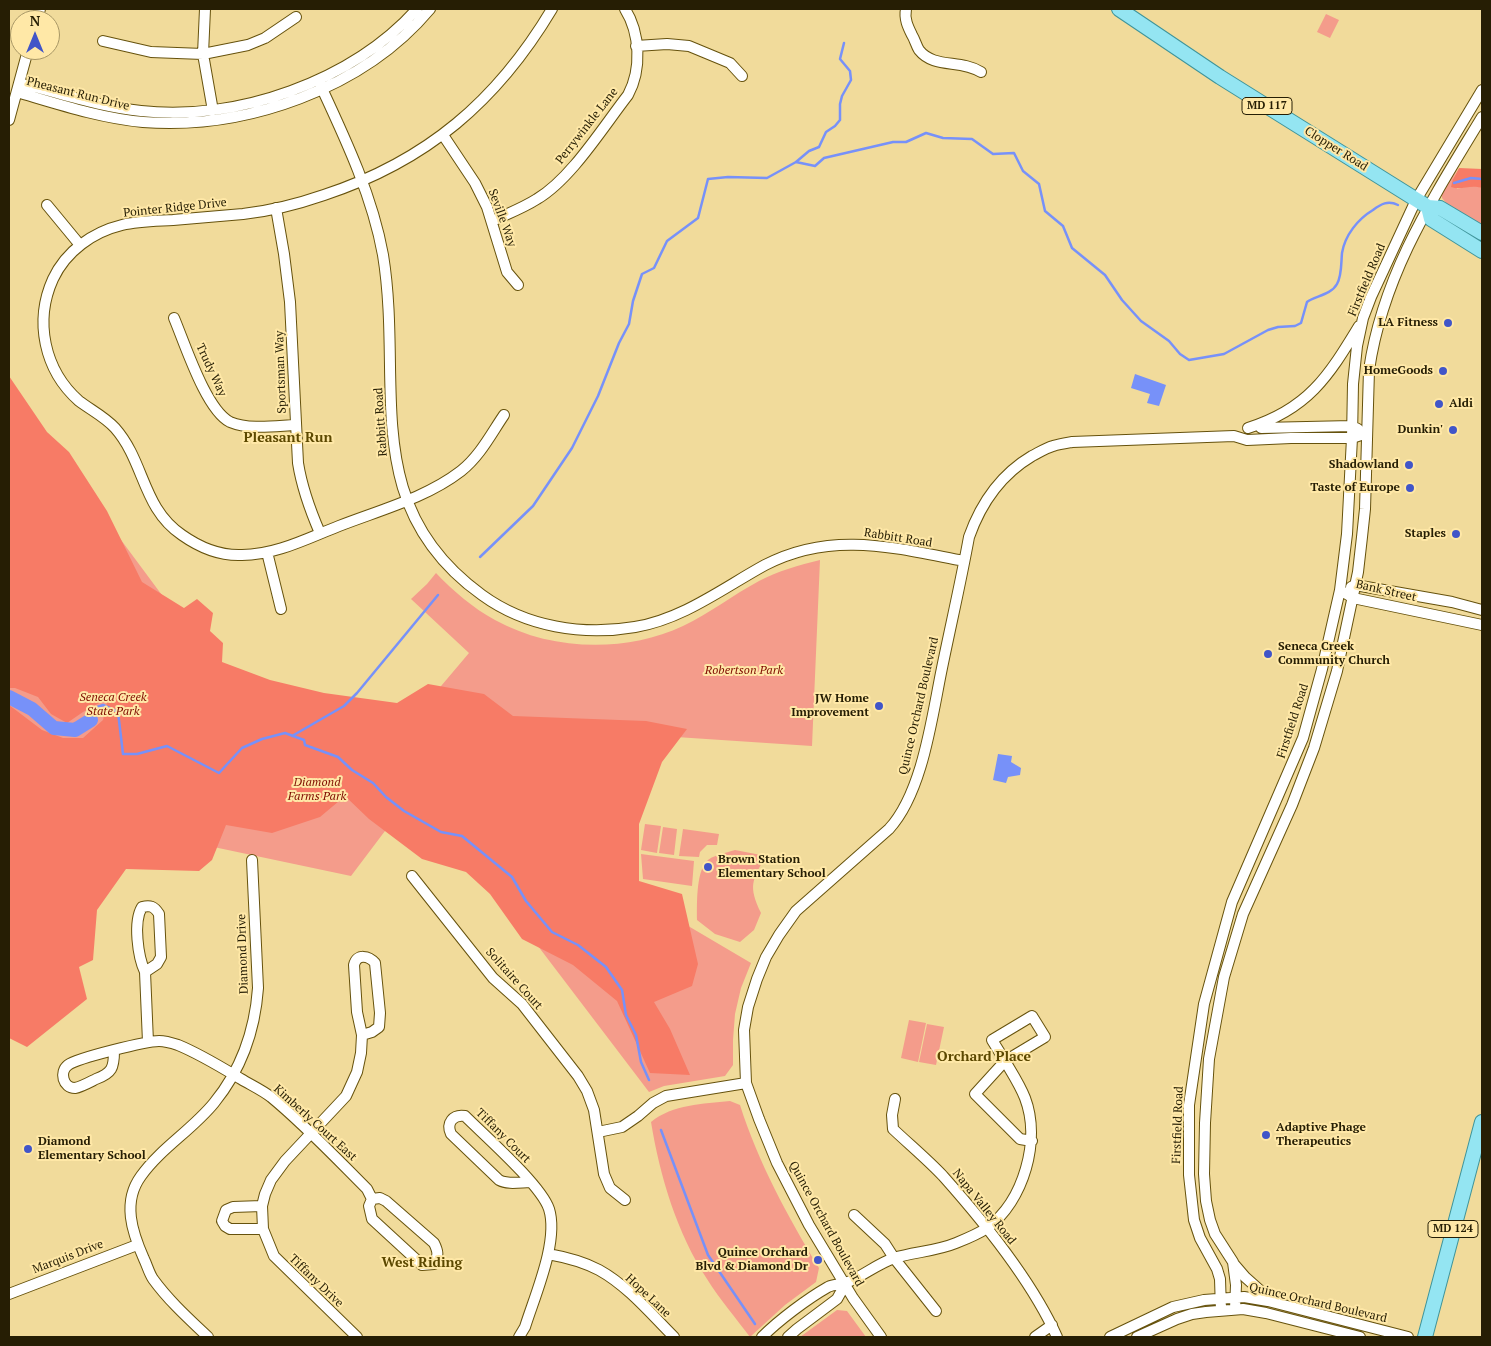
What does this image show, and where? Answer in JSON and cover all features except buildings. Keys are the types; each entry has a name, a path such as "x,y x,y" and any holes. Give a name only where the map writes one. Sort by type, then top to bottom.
{"main road":[{"name":"Clopper Road","path":"1118,9 1212,72 1422,203 1440,208 1482,233"},
{"name":"Clopper Road","path":"1422,203 1431,219 1482,250"},
{"name":"MD 124","path":"1425,1337 1482,1122"}],"street":[{"path":"205,9 203,54 213,111"},
{"name":"Pheasant Run Drive","path":"18,87 106,116 142,122 215,121 258,112 291,102 373,47 417,9"},
{"name":"Pheasant Run Drive","path":"18,87 143,112 213,111 255,102 350,75 404,36 430,9"},
{"name":"Pointer Ridge Drive","path":"504,415 479,452 464,468 441,485 406,501 267,552 226,555 200,546 178,533 158,512 145,488 136,461 127,444 112,426 79,400 57,376 47,353 43,333 43,314 54,275 72,252 101,232 124,224 248,213 276,208 324,195 362,180 426,147 460,122 485,99 513,67 552,9"},
{"name":"Perrywinkle Lane","path":"492,221 537,199 558,183 574,165 632,88 636,65 636,46 633,28 625,9"},
{"path":"906,9 907,25 918,48 926,58 972,66 981,72"},
{"path":"103,41 150,52 203,54 248,45 264,38 296,17"},
{"path":"636,46 667,44 689,46 730,63 742,76"},
{"path":"9,120 25,60"},
{"name":"Rabbitt Road","path":"320,84 362,180 375,217 383,257 386,290 394,452 406,501 430,545 464,582 493,603 517,615 545,624 582,630 619,630 644,626 666,619 695,606 767,564 789,555 822,547 862,544 879,545 964,562"},
{"name":"Firstfield Road","path":"1221,1310 1220,1279 1217,1269 1200,1238 1194,1220 1189,1175 1189,1105 1204,1004 1234,897 1306,729 1322,668 1340,590 1348,534 1354,368 1363,318 1371,296 1482,90"},
{"name":"Firstfield Road","path":"1235,1309 1236,1285 1232,1262 1215,1234 1210,1220 1206,1201 1204,1166 1205,1103 1210,1048 1222,987 1247,903 1292,805 1314,748 1338,671 1356,585 1365,509 1369,370 1377,327 1422,203 1482,117"},
{"name":"Seville Way","path":"443,135 476,183 492,221 507,272 518,285"},
{"path":"47,205 80,245"},
{"name":"Sportsman Way","path":"276,208 290,302 295,425 301,481 310,512 320,533"},
{"name":"Trudy Way","path":"174,318 209,400 220,415 242,425 295,425"},
{"path":"1248,428 1276,418 1306,398 1333,368 1363,318"},
{"name":"Quince Orchard Boulevard","path":"1234,436 1248,428 1352,426 1367,433"},
{"name":"Quince Orchard Boulevard","path":"881,1337 853,1298 846,1283 809,1225 777,1163 746,1084 744,1030 748,1007 766,957 796,911 889,829 897,820 908,801 926,743 969,537 974,522 993,489 1006,476 1021,463 1052,446 1072,442 1234,436 1247,440 1352,438 1367,433"},
{"path":"267,552 281,609"},
{"name":"Bank Street","path":"1340,590 1356,585 1452,602 1482,610"},
{"name":"Bank Street","path":"1340,590 1353,598 1482,625"},
{"name":"Diamond Drive","path":"208,1337 171,1302 152,1278 137,1244 131,1225 130,1210 132,1194 140,1178 152,1162 212,1105 233,1075 250,1036 258,988 252,860"},
{"name":"Solitaire Court","path":"412,876 493,978 522,1004 578,1076 587,1091 594,1110 604,1174 610,1188 625,1200"},
{"path":"145,972 157,964 161,957 159,914 156,908 150,906 142,907 138,913 137,922 141,962 145,972 148,1042"},
{"name":"Tiffany Drive","path":"357,1337 274,1256 263,1229 262,1206 271,1180 285,1161 346,1096 357,1072 361,1054 362,1035 357,1012 354,965 355,961 359,958 365,957 371,958 375,963 380,1013 379,1027 372,1032 362,1035"},
{"path":"762,1337 774,1325 830,1286 846,1283 869,1269 894,1258 955,1244 986,1228 1001,1215 1018,1189 1026,1170 1032,1141 1029,1112 1025,1098 1005,1061 992,1040 1032,1016 1045,1037 1005,1061 975,1094 1020,1139 1032,1141"},
{"name":"Kimberly Court East","path":"114,1050 114,1061 107,1075 75,1088 68,1086 62,1077 68,1065 114,1050 148,1042 171,1042 187,1049 270,1096 368,1189 372,1199 369,1206 372,1219 422,1265 434,1264 438,1258 434,1243 386,1201 380,1198 372,1199"},
{"path":"598,1132 622,1127 653,1103 666,1096 746,1084"},
{"name":"Napa Valley Road","path":"895,1099 892,1115 893,1129 942,1176 986,1228 1028,1284 1057,1337"},
{"name":"Tiffany Court","path":"531,1182 517,1181 505,1183 499,1180 452,1134 449,1129 449,1123 453,1118 460,1115 465,1116 531,1182 545,1200 549,1209 551,1238 548,1254"},
{"path":"262,1206 232,1207 226,1210 222,1221 230,1229 263,1229"},
{"path":"854,1215 885,1244 936,1311"},
{"name":"Marquis Drive","path":"9,1294 137,1244"},
{"path":"524,1336 548,1254"},
{"name":"Hope Lane","path":"548,1254 579,1262 599,1270 627,1290 674,1337"},
{"path":"1232,1262 1245,1277 1274,1303"},
{"path":"788,1337 837,1299 846,1283"},
{"name":"Quince Orchard Boulevard","path":"1110,1337 1173,1307 1204,1300 1244,1297 1408,1337"},
{"name":"Quince Orchard Boulevard","path":"1138,1337 1177,1319 1206,1312 1243,1309 1360,1337"},
{"path":"1034,1337 1052,1325"}],"green space":[{"path":"1326,14 1339,20 1330,38 1317,32"},
{"path":"1458,168 1453,179 1457,189 1473,185 1482,188 1482,225 1447,204 1442,198 1442,193"},
{"path":"1459,168 1482,169 1482,188 1451,187"},
{"path":"9,376 47,432 69,452 107,511 142,582 184,608 197,599 213,613 210,631 223,643 222,662 270,680 324,693 397,703 428,684 484,694 513,716 646,721 687,729 662,762 639,824 639,881 682,894 698,964 692,986 654,1002 670,1029 690,1075 650,1073 617,1001 573,965 522,939 490,894 466,872 422,859 369,819 345,796 320,817 272,833 226,825 212,860 199,871 126,869 97,910 93,960 79,967 87,999 27,1047 9,1038 9,705 42,730 63,738 83,738 103,720 108,698 67,723 51,714 38,697 15,688 9,688"},
{"path":"9,389 245,707 414,718 469,653 411,599 436,573 471,605 495,620 540,638 588,645 637,641 661,635 703,615 766,577 820,560 812,746 510,726 483,805 751,963 741,988 735,1014 733,1065 725,1076 664,1086 649,1092 487,879 388,827 351,876 171,838 155,820 9,1003"},
{"path":"645,824 661,826 657,853 641,850"},
{"path":"663,827 677,829 674,855 659,853"},
{"path":"683,829 719,834 717,845 707,845 700,852 699,857 679,856"},
{"path":"735,850 766,856 757,871 753,883 754,896 761,913 754,930 740,942 715,934 697,920 698,890 703,867 706,862 719,854"},
{"path":"641,854 694,861 692,886 643,879"},
{"path":"909,1020 926,1023 918,1062 901,1058"},
{"path":"927,1024 944,1027 936,1065 919,1062"},
{"path":"730,1101 740,1105 747,1126 775,1189 819,1268 816,1282 785,1305 750,1337 712,1287 696,1261 678,1224 659,1163 651,1122 679,1108"},
{"path":"837,1310 847,1311 866,1337 800,1337"}],"water":[{"path":"1135,374 1166,385 1159,406 1147,403 1150,394 1131,388"},
{"path":"998,754 1012,756 1011,762 1021,768 1020,775 1008,777 1006,783 993,780"}],"waterway":[{"path":"796,162 809,151 819,147 826,132 840,120 842,96 851,80 850,71 840,59 844,43"},
{"path":"480,557 533,506 572,448 598,396 619,343 629,324 633,301 642,274 654,268 667,241 698,218 708,179 728,177 767,178 796,162 815,166 824,158 893,142 906,142 926,133 943,138 972,139 993,154 1014,153 1023,171 1039,184 1045,211 1063,226 1072,248 1105,275 1122,300 1141,321 1169,341 1180,354 1189,360 1224,354 1268,330 1278,327 1295,326 1301,323 1307,302 1331,291 1337,284 1341,273 1342,253 1346,240 1353,228 1362,218 1382,204 1391,203 1398,205"},
{"path":"1454,183 1471,178 1482,179"},
{"path":"292,736 344,706 357,693 438,595"},
{"path":"9,697 32,709 54,728 75,730 91,720"},
{"path":"91,720 92,709 103,705 118,712 123,754 137,754 167,746 219,773 242,748 262,739 285,733 304,740 305,745 338,757 352,770 373,783 386,797 404,811 441,832 462,836 512,877 526,901 552,932 578,945 606,967 622,990 626,1015 636,1035 641,1062 649,1080"},
{"path":"661,1130 708,1255 755,1324"}],"place":[{"name":"LA Fitness","path":"1448,323"},
{"name":"HomeGoods","path":"1443,371"},
{"name":"Aldi","path":"1439,404"},
{"name":"Dunkin'","path":"1453,430"},
{"name":"Shadowland","path":"1409,465"},
{"name":"Taste of Europe","path":"1410,488"},
{"name":"Staples","path":"1456,534"},
{"name":"Seneca Creek Community Church","path":"1268,654"},
{"name":"JW Home Improvement","path":"879,706"},
{"name":"Brown Station Elementary School","path":"708,867"},
{"name":"Adaptive Phage Therapeutics","path":"1266,1135"},
{"name":"Diamond Elementary School","path":"28,1149"},
{"name":"Quince Orchard Blvd & Diamond Dr","path":"818,1260"}],"district":[{"name":"Pleasant Run","path":"288,438"},
{"name":"Orchard Place","path":"984,1057"},
{"name":"West Riding","path":"422,1263"}],"park label":[{"name":"Robertson Park","path":"744,671"},
{"name":"Seneca Creek State Park","path":"113,705"},
{"name":"Diamond Farms Park","path":"317,790"}]}
